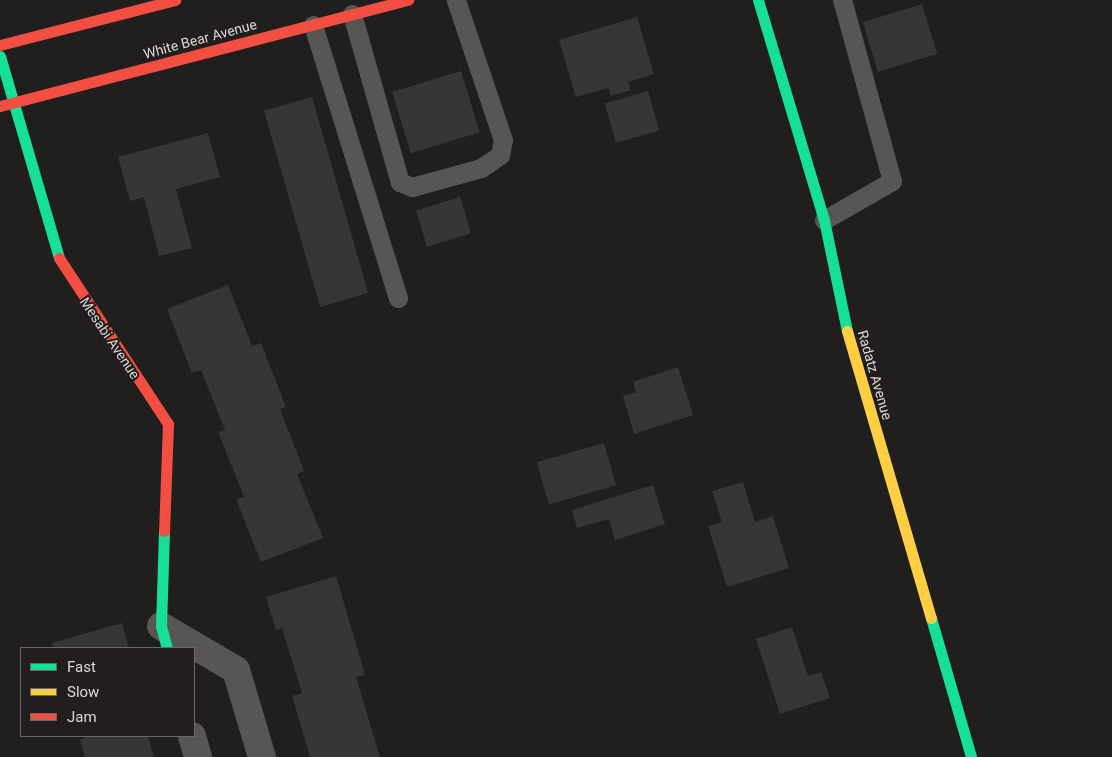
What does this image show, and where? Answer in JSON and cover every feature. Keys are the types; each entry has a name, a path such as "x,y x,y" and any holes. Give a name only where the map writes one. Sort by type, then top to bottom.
{"street":[{"path":"0,45 175,0"},
{"name":"White Bear Avenue","path":"0,106 408,0"},
{"name":"Radatz Avenue","path":"758,0 824,220 839,304 971,757"},
{"name":"Mesabi Avenue","path":"0,56 12,103 65,272 168,424 164,637 186,647"},
{"name":"Mesabi Avenue","path":"195,651 236,670 262,757"},
{"path":"192,737 198,757"}],"lane":[{"path":"352,14 400,182 412,187 481,168 500,155 503,140 456,0"},
{"path":"824,220 892,181 842,0"},
{"path":"313,25 398,298"}],"building":[{"path":"922,4 937,54 878,72 863,22"},
{"path":"637,17 654,74 628,82 631,90 611,96 608,88 576,97 559,40"},
{"path":"461,71 480,132 411,153 392,92"},
{"path":"648,91 659,130 616,143 605,103"},
{"path":"312,97 368,293 320,307 264,111"},
{"path":"208,133 220,177 176,189 192,248 159,256 144,197 130,201 118,157"},
{"path":"460,197 471,233 427,247 416,210"},
{"path":"228,285 252,346 261,343 286,407 280,409 304,471 297,474 323,538 261,562 236,499 244,497 218,432 225,430 201,370 192,373 167,309"},
{"path":"678,367 693,415 634,434 623,396 636,392 633,382"},
{"path":"604,443 616,485 549,505 537,462"},
{"path":"743,482 755,522 773,516 789,568 727,587 708,526 722,522 712,491"},
{"path":"653,485 665,524 615,540 609,519 577,528 572,510"},
{"path":"336,576 365,675 356,677 380,757 310,757 292,696 302,693 282,628 276,630 266,597"},
{"path":"122,623 129,647 54,647 52,643"},
{"path":"792,627 808,676 821,672 830,698 780,714 756,639"},
{"path":"86,737 148,737 154,757 85,757 80,740"}],"traffic: fast":[{"path":"758,0 824,220 847,331"},
{"path":"0,56 59,258"},
{"path":"164,531 161,626 167,647"},
{"path":"931,618 971,757"}],"traffic: slow":[{"path":"847,331 931,618"}],"traffic: jam":[{"path":"0,45 175,0"},
{"path":"0,106 408,0"},
{"path":"59,258 168,424 164,531"}]}
